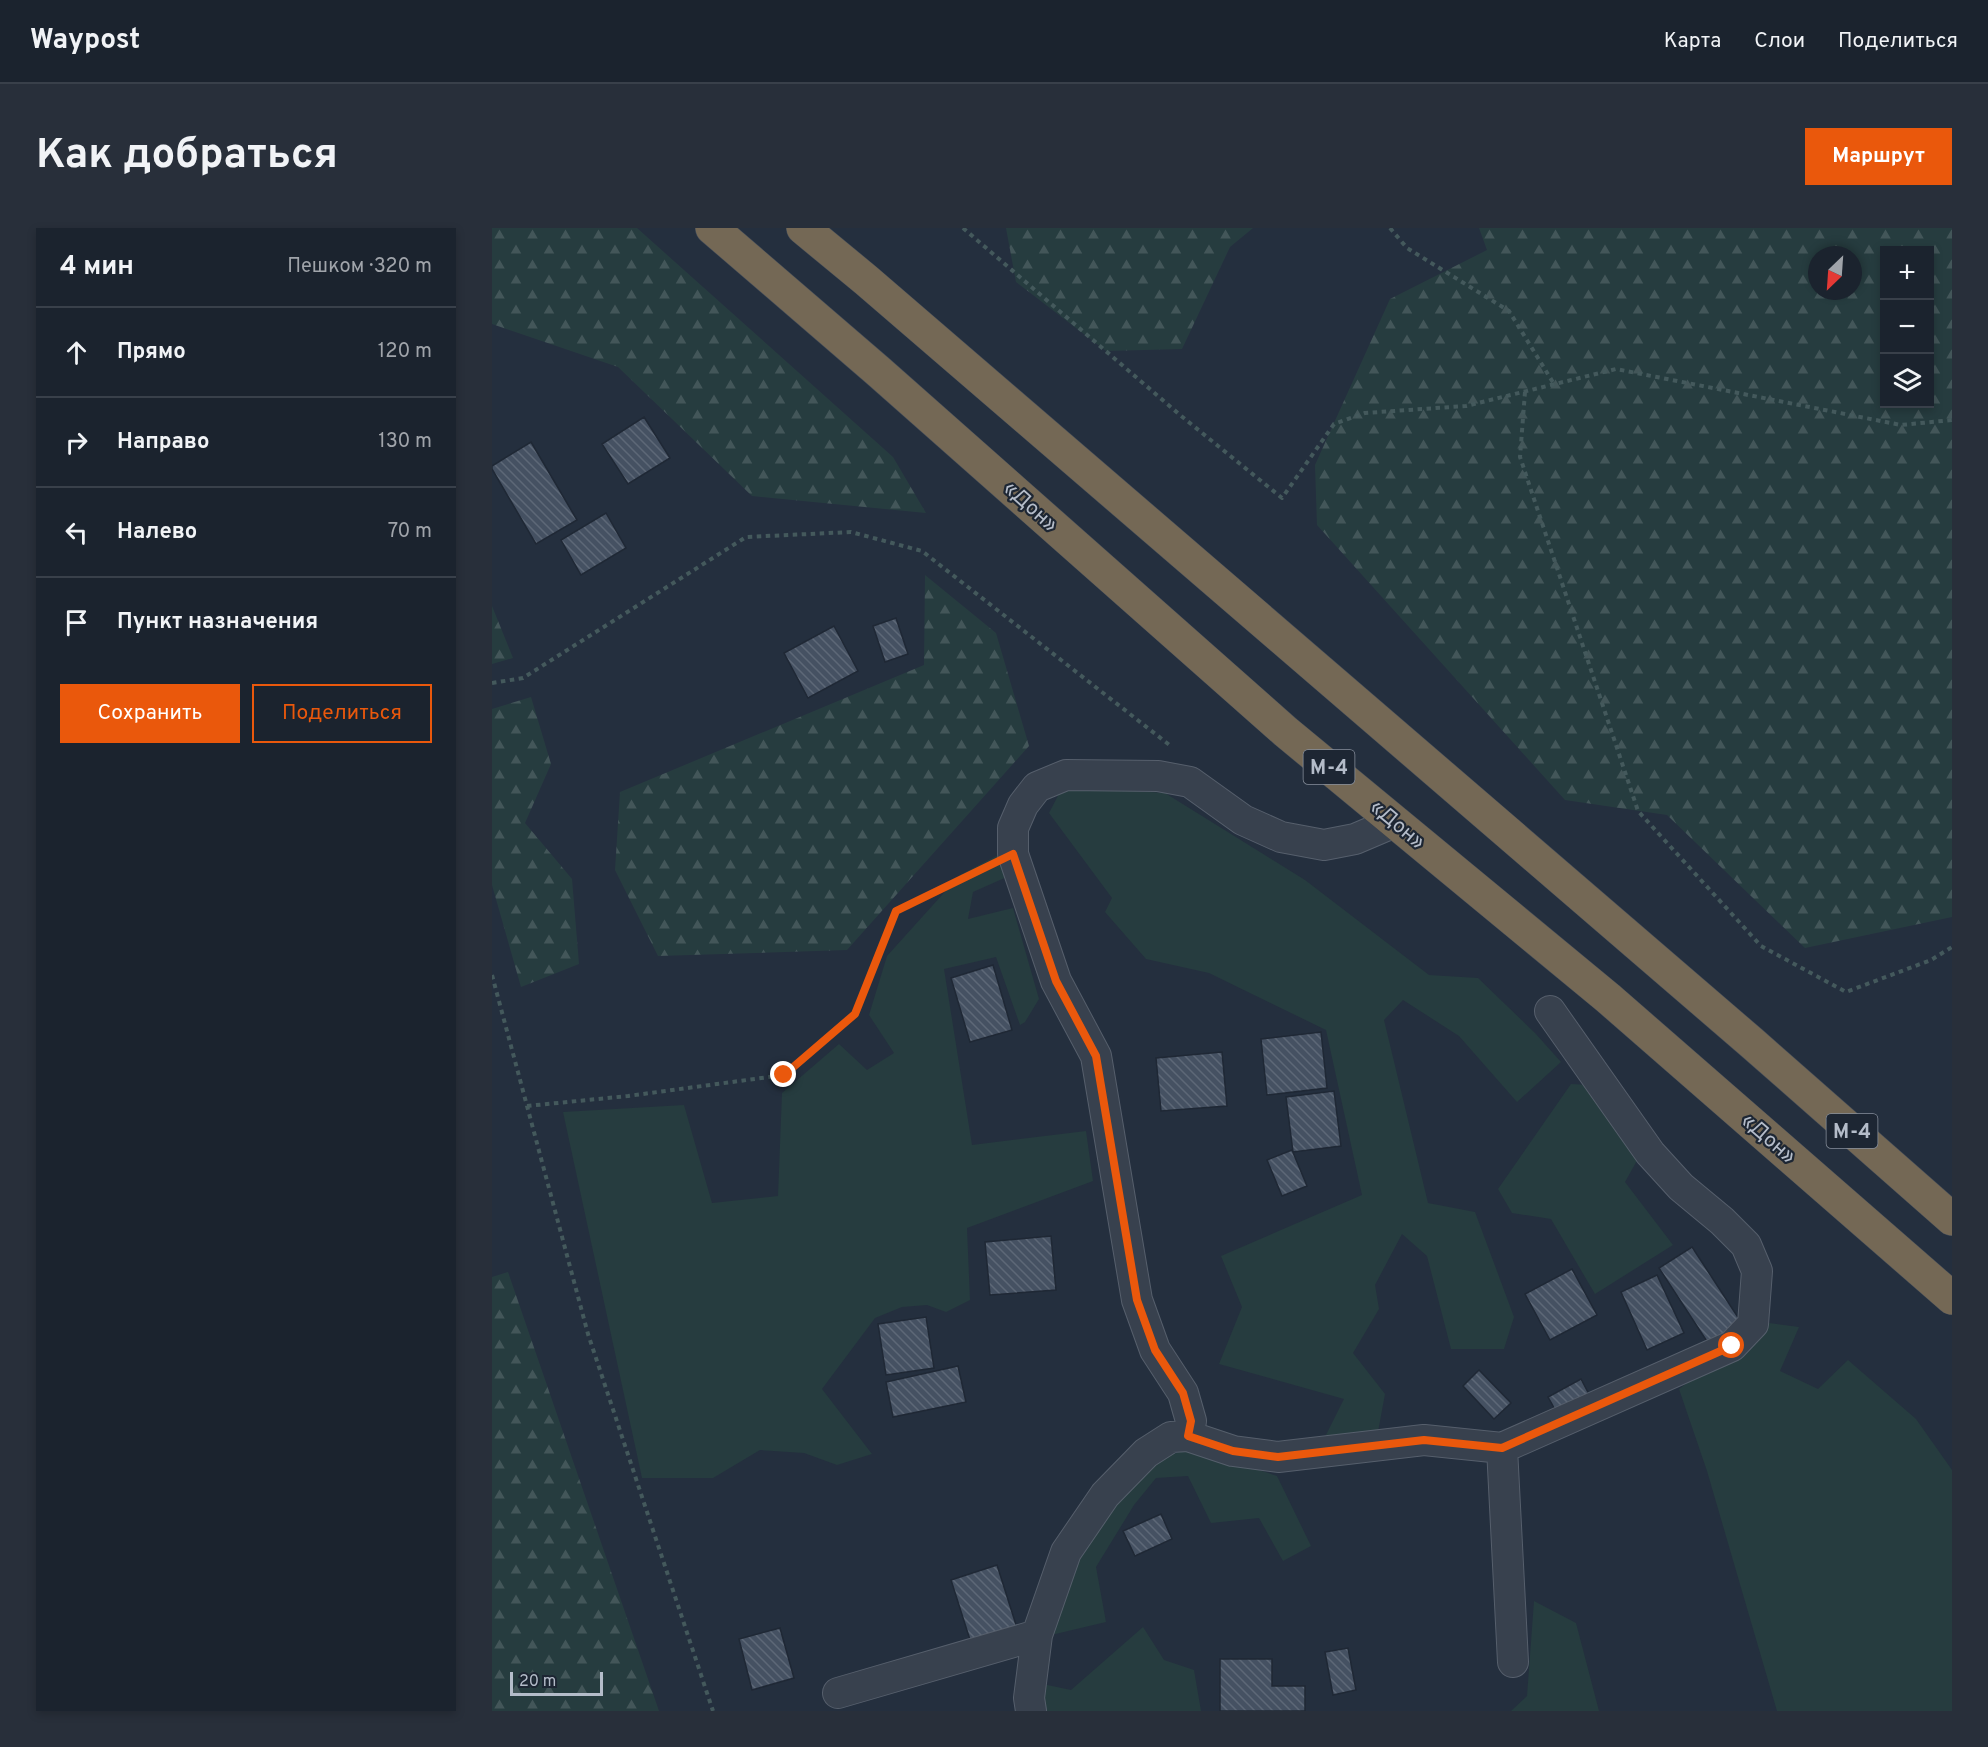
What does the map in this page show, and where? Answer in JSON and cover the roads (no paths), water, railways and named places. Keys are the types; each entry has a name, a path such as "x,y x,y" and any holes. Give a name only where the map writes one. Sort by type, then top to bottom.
{"highway":[{"name":"«Дон»","path":"712,228 878,371 1286,732 1608,998 1952,1298"},
{"name":"М-4","path":"803,228 867,280 1293,647 1952,1219"}],"street":[{"path":"1188,1436 1191,1421 1183,1393 1155,1350 1137,1300 1096,1056 1056,981 1013,854 1013,828 1023,805 1037,787 1066,775 1158,776 1190,782 1243,820 1281,837 1324,845 1355,839 1395,822"},
{"path":"1031,1711 1029,1698 1037,1635 1066,1552 1105,1496 1146,1454 1171,1437 1188,1436 1233,1451 1278,1457 1424,1440 1502,1448 1732,1346 1753,1324 1757,1271 1746,1245 1722,1221 1681,1187 1650,1152 1550,1011"},
{"path":"1502,1448 1514,1662"},
{"path":"838,1693 1037,1635"}]}
